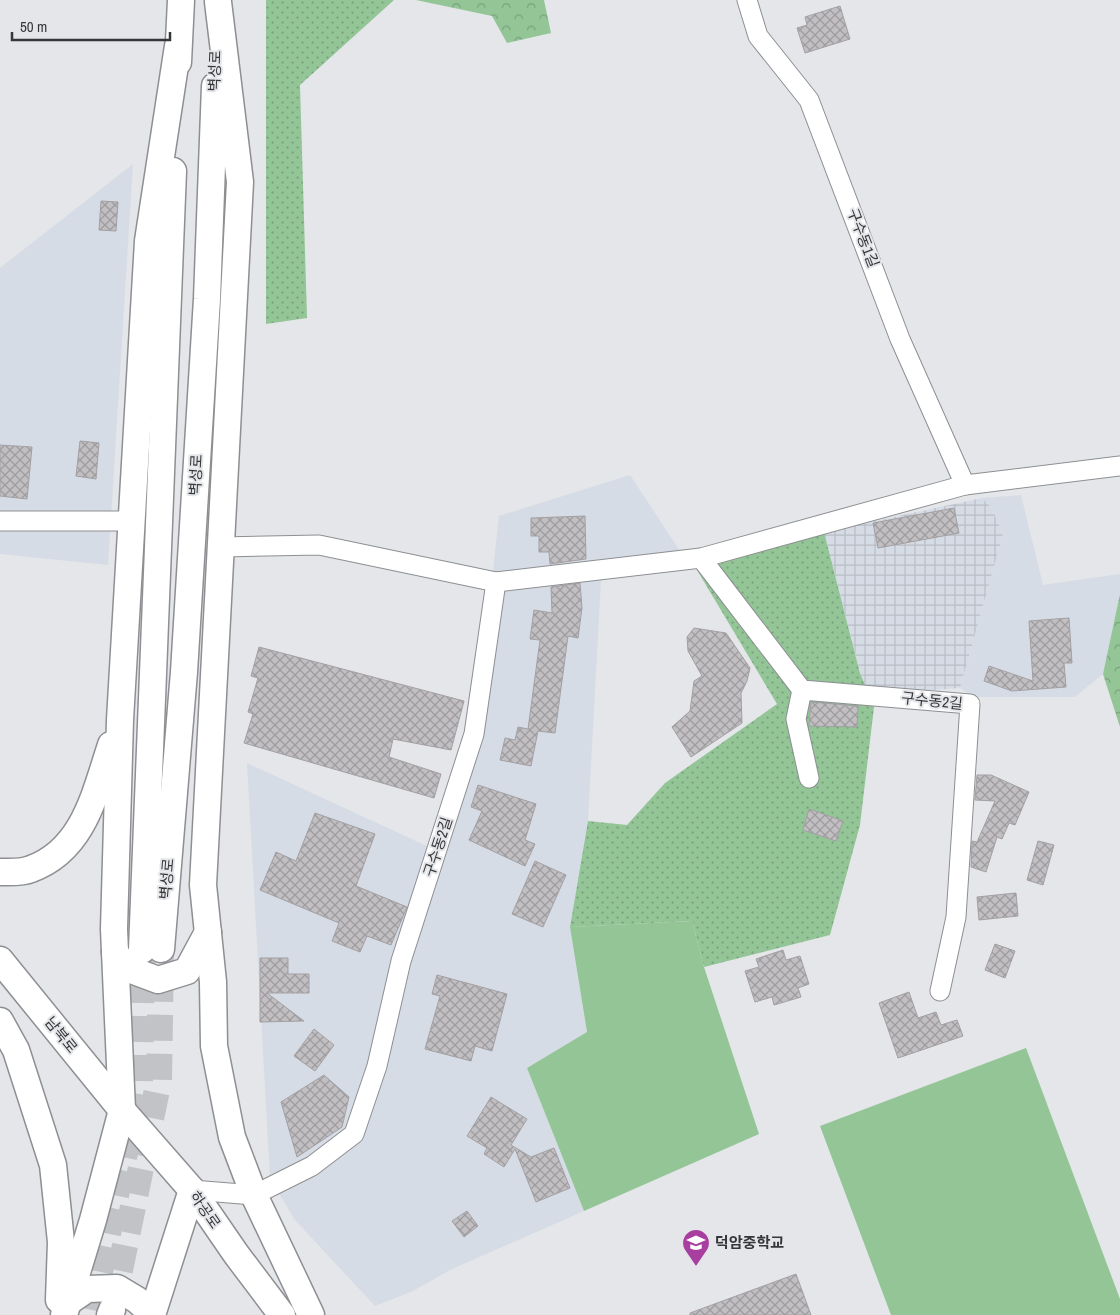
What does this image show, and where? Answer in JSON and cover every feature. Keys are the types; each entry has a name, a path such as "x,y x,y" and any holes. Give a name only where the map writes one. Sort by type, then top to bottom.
{"main road":[{"name":"벽성로","path":"180,0 151,949 184,672 202,387 218,1"},
{"path":"218,1 240,182 203,885 208,932 214,1046 232,1137 254,1194 310,1315"},
{"path":"63,1311 93,1220 122,1110 115,952 120,720 148,241 178,46"},
{"path":"0,872 29,870 58,856 80,831 120,720"},
{"path":"115,952 126,968 158,980 187,971 208,932"},
{"name":"남북로","path":"0,960 122,1110"},
{"path":"0,1021 16,1050 53,1166 61,1242 63,1311"},
{"name":"하공로","path":"122,1110 192,1190 236,1254 282,1315"},
{"path":"63,1311 87,1289 117,1288 138,1300 152,1315 192,1190"}],"street":[{"name":"구수동1길","path":"747,0 758,36 809,100 868,248 900,339 965,485"},
{"path":"220,547 319,545 496,582 701,558 965,485 1120,466"},
{"path":"0,520 129,521 132,526"},
{"path":"701,558 802,690 796,718 809,778"},
{"name":"구수동2길","path":"192,1190 254,1194 312,1166 354,1134 378,1066 402,961 474,734 496,582"},
{"name":"구수동2길","path":"802,690 970,704 956,917 940,992"}],"shaded area":[{"path":"133,164 108,565 0,554 0,268"},
{"path":"630,475 680,551 601,580 588,821 570,927 587,1033 527,1068 584,1211 450,1270 413,1291 375,1306 295,1220 270,1179 247,763 444,854 470,776 499,516"},
{"path":"1021,495 1043,585 1120,574 1120,594 1103,674 1075,697 974,697 960,688 1003,534 991,507 982,498"},
{"path":"982,498 991,507 1003,534 960,688 866,695 824,532"}],"green space":[{"path":"266,0 394,0 300,85 307,318 266,324"},
{"path":"416,0 544,0 551,33 507,43 492,16"},
{"path":"824,532 860,673 874,707 860,825 830,935 704,967 692,921 570,927 588,821 627,825 665,783 777,704 697,570"},
{"path":"1120,594 1120,727 1103,674"},
{"path":"692,921 704,967 759,1134 584,1211 527,1068 587,1032 570,927"},
{"path":"1026,1048 1120,1299 1120,1315 891,1315 820,1126"}],"building":[{"path":"840,6 850,39 805,53 797,28 807,25 805,17"},
{"path":"101,201 118,202 116,231 99,230"},
{"path":"80,441 99,443 96,479 76,476"},
{"path":"0,445 32,447 27,499 0,496"},
{"path":"954,508 959,533 878,548 873,523"},
{"path":"585,516 586,559 550,564 549,552 539,552 539,536 531,536 531,518"},
{"path":"580,583 582,608 578,638 568,636 555,733 538,731 531,766 500,760 505,738 515,740 518,727 528,729 540,640 530,639 534,610 552,613 551,587"},
{"path":"1069,618 1072,663 1064,663 1066,687 1012,691 984,681 989,666 1033,681 1029,621"},
{"path":"694,628 726,633 750,668 747,681 741,693 742,723 691,757 672,727 690,711 694,681 702,676 688,651 687,637"},
{"path":"259,647 464,701 451,750 393,739 389,757 441,774 434,798 244,743 253,714 248,712 258,678 251,676"},
{"path":"811,702 858,706 857,727 809,726"},
{"path":"977,775 991,775 1029,792 1015,825 1009,823 1002,839 997,837 986,872 971,867 972,841 977,842 995,801 975,800"},
{"path":"478,785 536,804 525,840 535,844 525,866 469,840 482,811 471,807"},
{"path":"809,809 843,821 836,841 803,830"},
{"path":"315,813 375,834 356,886 407,907 391,945 367,936 360,952 332,941 339,923 260,890 276,852 296,861"},
{"path":"1038,841 1054,845 1043,885 1027,880"},
{"path":"535,861 566,875 543,927 512,914"},
{"path":"1016,893 1018,916 979,920 977,897"},
{"path":"995,944 1015,951 1005,978 985,970"},
{"path":"783,950 786,960 800,956 809,984 798,988 801,997 774,1005 772,997 755,1002 745,971 759,967 756,959"},
{"path":"260,958 288,958 288,974 309,974 309,993 267,993 304,1021 260,1022"},
{"path":"437,975 507,994 492,1051 475,1046 471,1061 425,1049 440,996 432,994"},
{"path":"909,992 918,1018 936,1012 941,1025 957,1020 963,1036 898,1058 879,1003"},
{"path":"314,1029 334,1045 315,1071 294,1056"},
{"path":"324,1075 349,1097 342,1127 297,1157 281,1102"},
{"path":"491,1097 527,1119 511,1145 531,1157 554,1148 570,1188 536,1202 515,1149 504,1167 484,1154 487,1148 467,1136"},
{"path":"467,1211 478,1226 464,1237 452,1221"},
{"path":"796,1274 811,1315 690,1315 690,1313"}],"tunnel":[{"path":"112,1309 159,1080 161,949"},
{"path":"92,1310 140,1081 142,953"}],"place":[{"name":"덕암중학교","path":"696,1267"}]}
